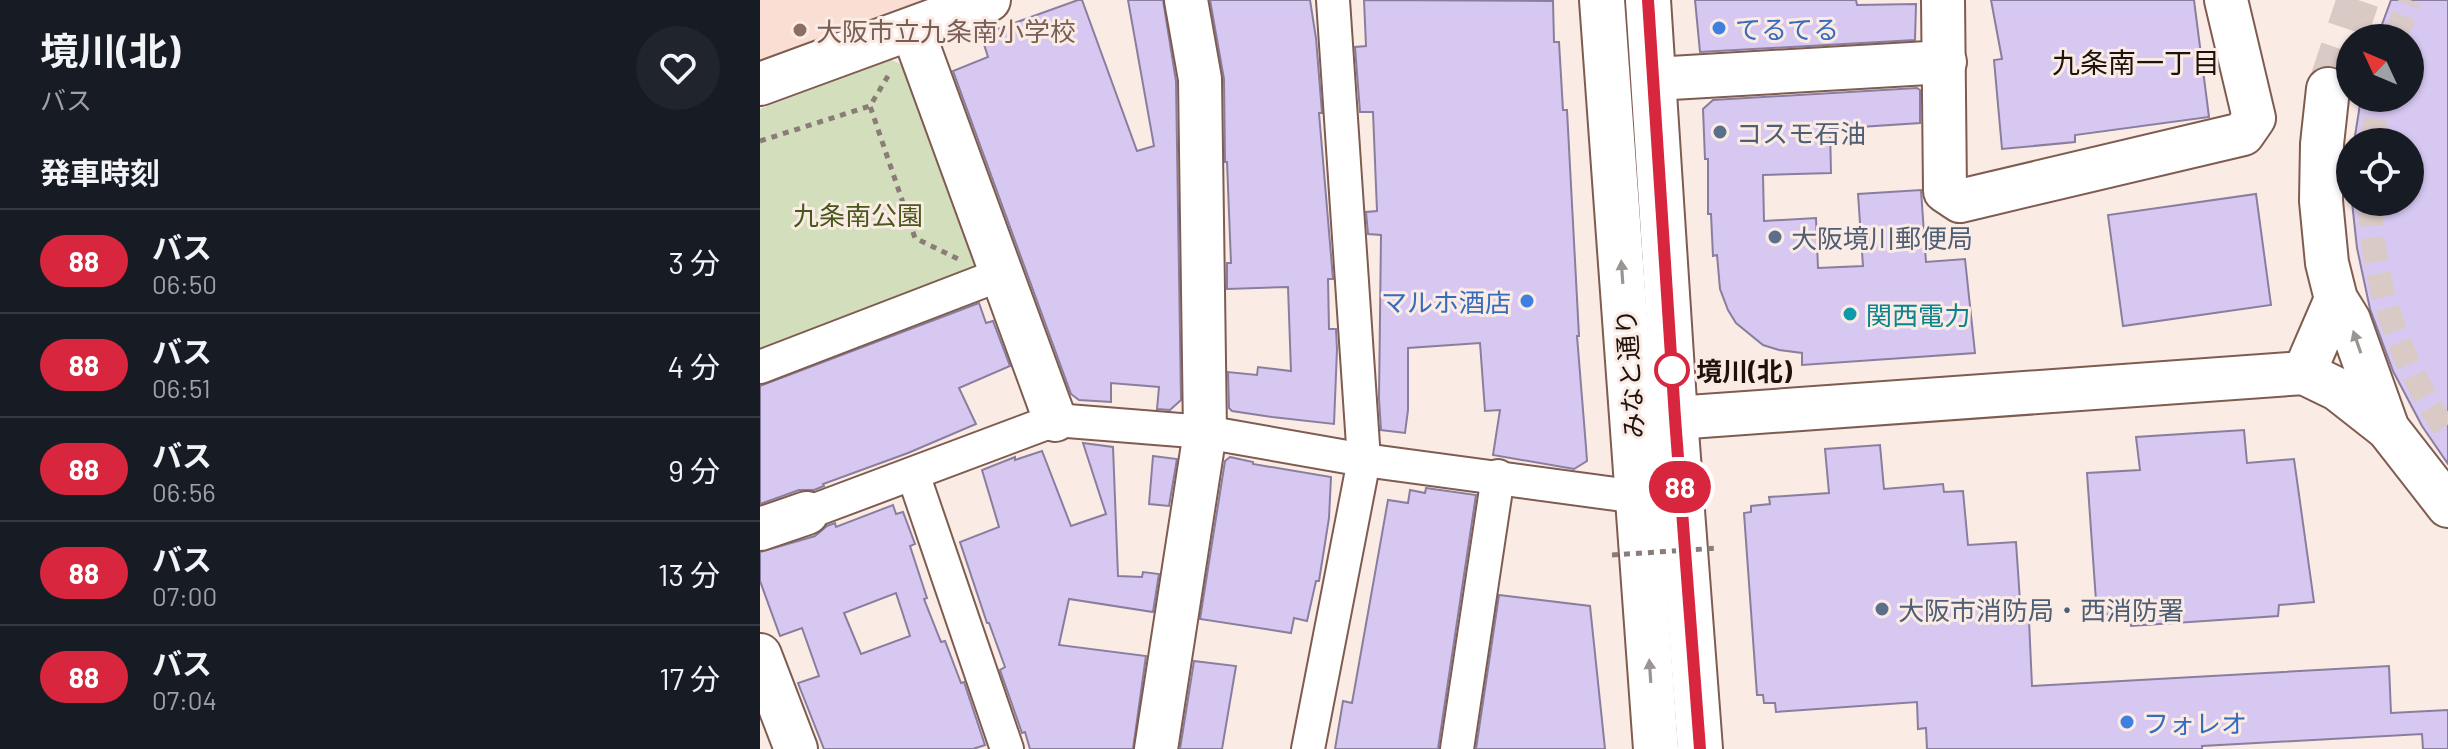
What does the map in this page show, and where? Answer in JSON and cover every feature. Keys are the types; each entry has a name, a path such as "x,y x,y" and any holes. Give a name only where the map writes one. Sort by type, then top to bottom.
{"highway":[{"name":"みなと通り","path":"1602,0 1656,749"},
{"name":"みなと通り","path":"1648,0 1700,749"}],"street":[{"path":"760,84 989,0"},
{"path":"1156,749 1205,432 1200,79 1186,0"},
{"path":"1308,749 1364,460 1333,0"},
{"path":"1943,0 1945,191 1960,201 2243,134 2254,118 2226,0"},
{"path":"912,29 994,277 1055,420"},
{"path":"1654,79 1945,62"},
{"path":"2328,89 2322,144 2321,201 2327,263 2336,299 2349,320 2388,429"},
{"path":"760,367 994,277"},
{"path":"2304,373 2336,299"},
{"path":"1675,418 2304,373 2337,389 2388,429 2448,506"},
{"path":"760,529 1055,420 1205,432 1364,460 1638,497"},
{"path":"913,474 1007,749"},
{"path":"1457,749 1498,476"},
{"path":"760,655 796,749"}],"path":[{"path":"760,141 870,106 891,70"},
{"path":"870,106 915,238 994,277"},
{"path":"1612,555 1719,548"}],"shaded area":[{"name":"大阪市立九条南小学校","path":"760,0 922,0 760,60"}],"green space":[{"name":"九条南公園","path":"891,60 908,67 979,260 972,276 760,354 760,109"}],"building":[{"path":"1082,0 1137,151 1154,146 1128,0 1163,0 1176,81 1181,400 1170,410 1157,409 1159,387 1111,383 1111,402 1079,400 1071,394 953,71 988,57 981,35"},
{"path":"1210,0 1310,0 1316,38 1333,279 1328,279 1329,329 1336,329 1334,424 1232,411 1229,408 1228,372 1257,375 1258,367 1291,371 1288,287 1227,289 1227,263 1231,263 1224,79"},
{"path":"1364,0 1553,1 1554,42 1559,42 1563,110 1567,110 1577,336 1587,461 1574,469 1493,455 1500,410 1485,411 1480,343 1408,348 1405,433 1381,430 1381,235 1368,234 1366,212 1377,211 1373,112 1360,112 1355,47 1366,46"},
{"path":"1695,0 1856,0 1857,5 1916,4 1915,40 1700,52"},
{"path":"1991,0 2194,0 2209,117 2075,135 2075,142 2002,149 1994,60 2002,59"},
{"path":"2391,0 2448,0 2448,464 2422,426 2393,371 2370,309 2357,248 2354,216 2424,216 2424,128 2356,128 2359,112 2424,112 2424,24 2382,24"},
{"path":"1920,90 1920,123 1830,129 1831,173 1763,175 1764,221 1816,218 1818,268 1863,266 1858,194 1921,190 1926,262 1965,259 1975,353 1802,365 1802,353 1763,345 1736,323 1728,310 1720,289 1717,255 1713,256 1703,109 1713,100"},
{"path":"2256,194 2271,305 2123,326 2108,215"},
{"path":"979,303 986,323 993,321 1010,366 959,388 976,424 814,490 799,490 760,504 760,386"},
{"path":"2244,430 2247,463 2294,459 2314,602 2279,605 2278,616 2131,626 2129,613 2097,615 2087,473 2140,470 2136,437"},
{"path":"1083,443 1113,447 1118,576 1142,577 1143,572 1159,574 1153,612 1069,599 1059,645 1146,656 1133,749 1030,749 1000,670 1005,667 960,542 999,527 982,470 1015,457 1015,460 1042,451 1071,526 1106,514"},
{"path":"1880,445 1884,489 1943,484 1944,492 1963,491 1968,545 2016,542 2021,616 2029,620 2032,686 2389,666 2391,713 2448,710 2448,749 2423,749 2422,734 2202,746 2202,749 1927,749 1926,728 1918,729 1917,702 1776,712 1775,703 1764,703 1763,695 1757,695 1744,513 1751,512 1751,506 1770,504 1769,497 1829,493 1825,449"},
{"path":"1153,456 1177,459 1169,506 1149,504"},
{"path":"1230,457 1331,477 1329,518 1319,581 1316,581 1307,621 1294,618 1291,633 1200,619 1225,461"},
{"path":"1426,488 1476,495 1438,749 1335,749 1343,701 1352,703 1388,500 1408,503 1410,490 1425,493"},
{"path":"893,505 896,514 903,512 915,544 910,546 927,598 924,599 941,642 945,641 961,683 964,682 985,745 973,749 824,749 798,683 819,676 802,628 780,636 760,581 760,552 815,536 835,523 836,527","holes":["896,593 910,636 861,654 844,613"]},
{"path":"1499,595 1590,606 1605,749 1476,749"},
{"path":"1194,661 1236,666 1222,749 1180,749"}],"tunnel":[{"path":"2328,89 2358,0"},
{"path":"2401,24 2410,0"},
{"path":"2374,128 2376,112"},
{"path":"2371,216 2377,264 2392,324 2417,380 2448,434"}],"bus line":[{"name":"88","path":"1648,0 1700,749"}],"place":[{"name":"てるてる","path":"1719,28"},
{"name":"大阪市立九条南小学校","path":"800,30"},
{"name":"コスモ石油","path":"1720,132"},
{"name":"大阪境川郵便局","path":"1775,237"},
{"name":"マルホ酒店","path":"1527,301"},
{"name":"関西電力","path":"1850,314"},
{"name":"境川(北)","path":"1672,370"},
{"name":"大阪市消防局・西消防署","path":"1882,609"},
{"name":"フォレオ","path":"2127,722"}],"district":[{"name":"九条南一丁目","path":"2136,62"}]}
